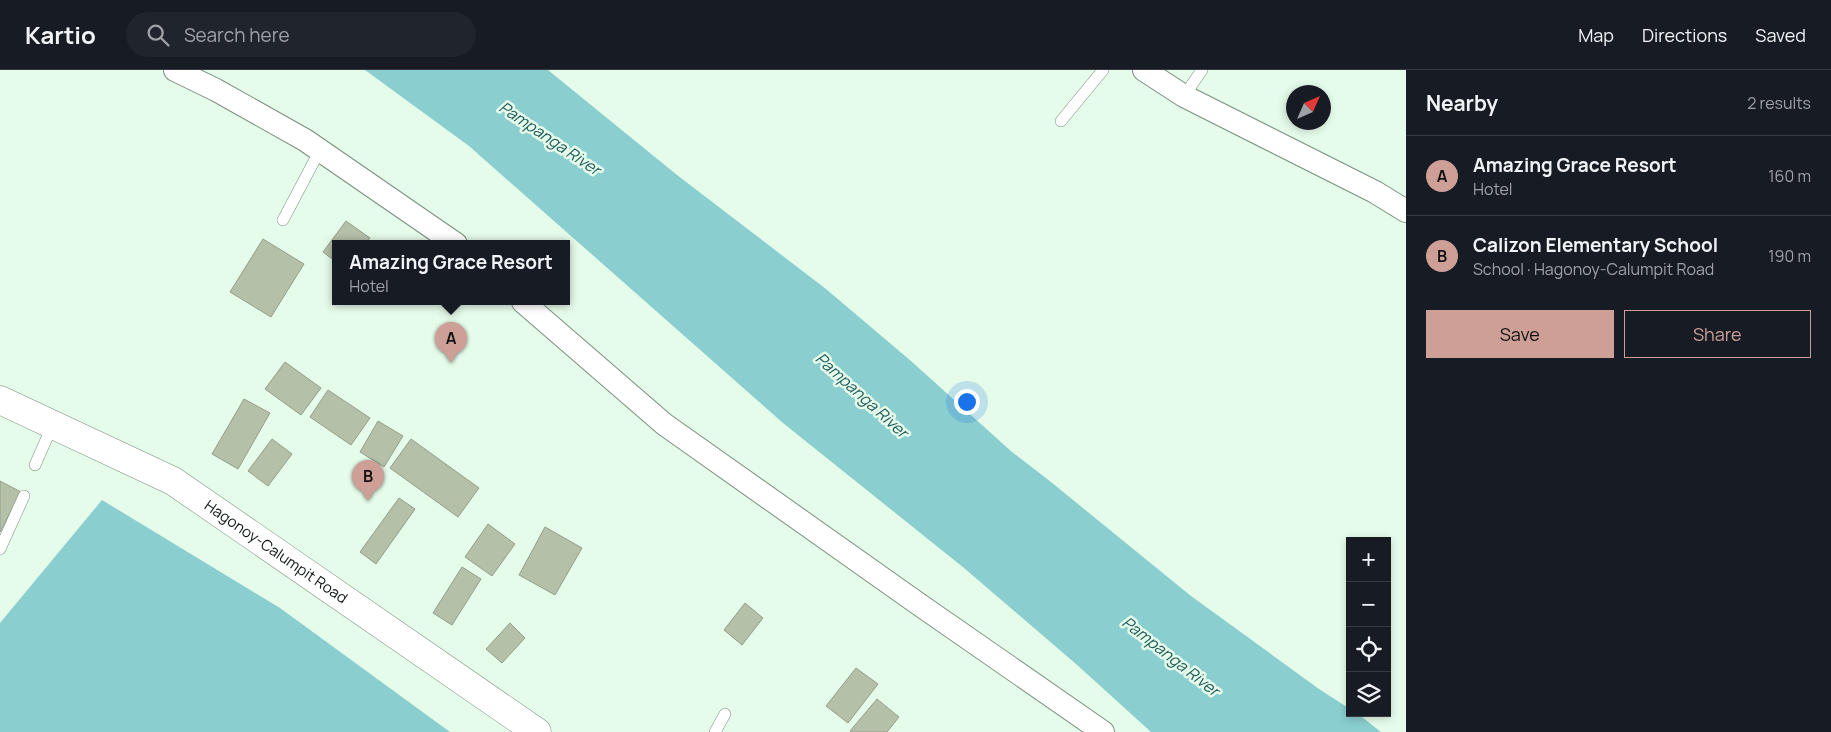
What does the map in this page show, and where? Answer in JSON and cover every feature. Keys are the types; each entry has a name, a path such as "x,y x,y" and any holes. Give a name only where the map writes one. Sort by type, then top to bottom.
{"main road":[{"name":"Hagonoy-Calumpit Road","path":"0,400 173,481 537,732"}],"street":[{"path":"175,70 216,90 305,140 450,240"},
{"path":"1144,70 1184,96 1375,192 1406,211"},
{"path":"526,305 664,424 920,606 1103,732"}],"lane":[{"path":"1061,121 1103,70"},
{"path":"1184,96 1202,70"},
{"path":"283,220 320,150"},
{"path":"35,465 53,424"},
{"path":"0,549 24,496"},
{"path":"715,732 725,714"}],"water":[{"name":"Pampanga River","path":"365,70 548,70 677,175 826,289 911,361 1012,452 1191,596 1346,706 1346,717 1362,717 1381,732 1151,732 1076,664 964,568 783,423 469,146"},
{"path":"102,500 280,608 450,732 0,732 0,623"}],"building":[{"path":"346,221 370,238 368,240 332,240 332,259 323,252"},
{"path":"263,239 304,264 271,317 230,292"},
{"path":"285,362 321,388 301,415 265,389"},
{"path":"328,390 370,418 351,445 310,417"},
{"path":"244,399 270,413 238,469 212,454"},
{"path":"378,421 403,436 384,467 360,452"},
{"path":"272,439 292,454 268,486 248,471"},
{"path":"411,439 479,488 458,517 390,468"},
{"path":"0,481 21,492 0,532"},
{"path":"399,498 415,509 376,564 360,552"},
{"path":"488,524 515,544 492,576 465,557"},
{"path":"545,527 582,548 555,595 519,575"},
{"path":"462,567 481,579 452,625 433,613"},
{"path":"745,603 763,618 742,645 724,630"},
{"path":"510,623 525,638 502,663 486,649"},
{"path":"856,668 878,684 848,723 826,706"},
{"path":"877,699 899,717 887,732 850,731"}],"place":[{"name":"Amazing Grace Resort","path":"451,363"},
{"name":"Calizon Elementary School","path":"368,501"}]}
